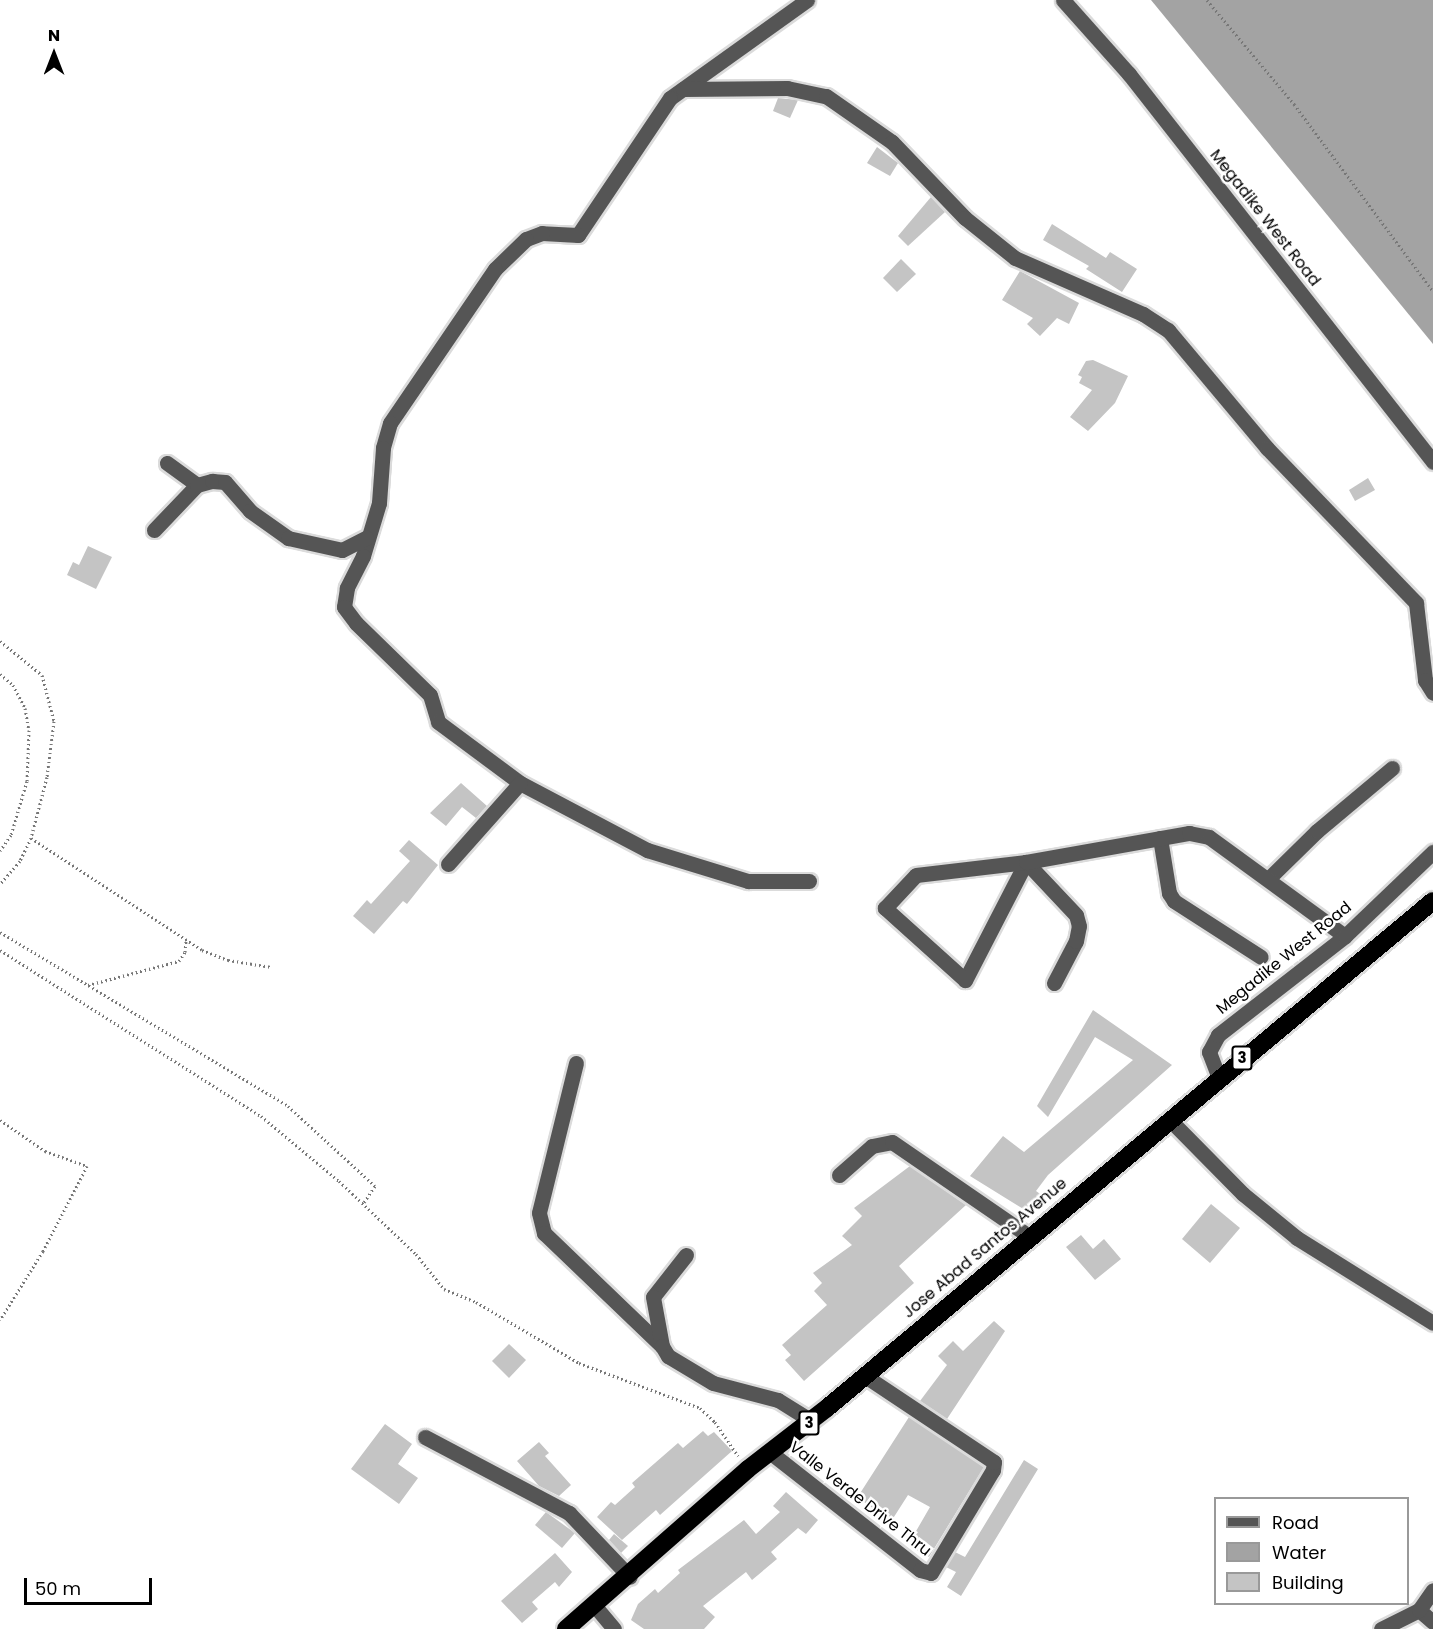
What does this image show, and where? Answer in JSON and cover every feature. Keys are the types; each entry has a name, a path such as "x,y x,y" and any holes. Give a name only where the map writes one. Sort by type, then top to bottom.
{"highway":[{"name":"Jose Abad Santos Avenue","path":"566,1629 630,1577 748,1469 811,1421 1168,1119 1433,901"}],"street":[{"path":"807,0 670,98 578,235 542,233 514,247 443,350 403,399 382,448 379,503 344,607 356,623 430,695 438,722 520,783 646,850 748,881 809,881"},
{"name":"Megadike West Road","path":"1063,0 1130,74 1433,462"},
{"path":"682,89 777,88 826,96 892,142 965,218 1015,258 1143,314 1168,330 1267,448 1418,606 1425,680 1433,693"},
{"path":"167,463 197,485"},
{"path":"154,530 197,485 225,482 250,511 288,538 342,550 366,538"},
{"path":"1268,879 1317,831 1392,768"},
{"path":"448,864 520,783"},
{"path":"1026,862 965,980 885,908 916,874 1026,862 1189,833 1209,837 1345,936"},
{"path":"1160,838 1169,892 1174,901 1262,957"},
{"name":"Megadike West Road","path":"1219,1078 1209,1052 1218,1035 1345,936 1433,852"},
{"path":"1026,862 1076,915 1079,926 1076,941 1054,983"},
{"path":"576,1063 539,1213 544,1233 678,1364 713,1383 778,1400 811,1421"},
{"path":"1168,1119 1243,1194 1297,1238 1433,1323"},
{"path":"839,1175 872,1146 892,1143 1030,1237"},
{"path":"662,1346 653,1297 686,1255"},
{"name":"Valle Verde Drive Thru","path":"771,1453 920,1570 930,1574 993,1470 994,1462 865,1376"},
{"path":"425,1437 569,1513 630,1577"},
{"path":"1381,1629 1419,1610 1433,1590"},
{"path":"594,1605 614,1629"},
{"path":"1419,1610 1433,1622"}],"path":[{"path":"1207,0 1301,114 1433,291"},
{"path":"0,641 42,675 50,698 54,721 48,766 31,838 20,861 0,884"},
{"path":"0,674 13,685 25,708 29,730 27,782 11,836 0,851"},
{"path":"31,838 186,940 228,960 271,967"},
{"path":"0,932 288,1106 375,1186 363,1204"},
{"path":"86,986 179,961 185,952 186,940"},
{"path":"0,950 261,1116 363,1204 416,1254 444,1289 476,1302 579,1363 700,1408 716,1422 748,1469"},
{"path":"0,1120 45,1151 87,1166 43,1251 0,1320"}],"water":[{"path":"1151,0 1433,0 1433,344"}],"building":[{"path":"778,98 798,100 790,118 773,111"},
{"path":"877,147 898,163 890,176 867,163"},
{"path":"931,197 945,212 908,246 898,236"},
{"path":"1052,224 1106,258 1110,252 1137,269 1122,292 1086,269 1089,266 1043,240"},
{"path":"901,259 916,274 897,292 883,278"},
{"path":"1020,271 1079,303 1069,324 1057,318 1040,336 1027,324 1033,318 1002,300"},
{"path":"1093,360 1128,376 1115,403 1088,431 1070,417 1092,390 1079,383 1082,377 1078,375 1086,361"},
{"path":"1368,478 1375,490 1355,501 1349,490"},
{"path":"88,546 112,557 96,589 67,575 73,562 79,565"},
{"path":"461,783 487,806 476,818 462,807 446,826 430,813"},
{"path":"409,840 438,865 407,904 403,901 374,934 353,916 367,900 371,904 410,861 399,851"},
{"path":"1093,1010 1172,1065 1048,1175 1036,1191 1043,1196 1025,1210 970,1176 1003,1136 1024,1152 1133,1060 1095,1037 1048,1117 1037,1106"},
{"path":"910,1166 966,1205 899,1266 914,1283 804,1381 785,1360 791,1355 782,1345 827,1305 814,1291 822,1283 813,1273 852,1245 842,1236 862,1216 854,1208"},
{"path":"1211,1204 1240,1228 1210,1263 1182,1239"},
{"path":"1081,1235 1093,1249 1104,1239 1121,1259 1095,1280 1066,1247"},
{"path":"994,1321 1005,1331 947,1419 920,1401 947,1365 938,1356 953,1341 963,1351"},
{"path":"509,1344 526,1360 509,1378 492,1361"},
{"path":"909,1417 984,1467 929,1557 908,1545 930,1507 908,1495 892,1520 857,1498"},
{"path":"385,1424 412,1444 398,1464 418,1478 399,1504 351,1469"},
{"path":"703,1431 708,1436 714,1432 732,1451 660,1515 656,1510 622,1540 597,1517 611,1502 615,1505 635,1487 632,1483 678,1443 683,1448"},
{"path":"539,1442 549,1453 545,1456 571,1485 559,1496 539,1486 517,1461"},
{"path":"1024,1460 1038,1469 961,1596 947,1587 956,1572 946,1567 955,1552 965,1557"},
{"path":"786,1492 818,1520 806,1534 798,1528 771,1552 777,1559 752,1580 746,1572 703,1606 715,1617 704,1629 644,1629 631,1620 638,1604 655,1589 658,1593 680,1573 678,1570 744,1520 756,1534 780,1512 773,1506"},
{"path":"546,1512 575,1533 562,1548 535,1525"},
{"path":"614,1534 628,1546 621,1553 609,1540"},
{"path":"555,1553 572,1572 559,1587 555,1582 532,1602 538,1609 522,1623 501,1601"}]}
